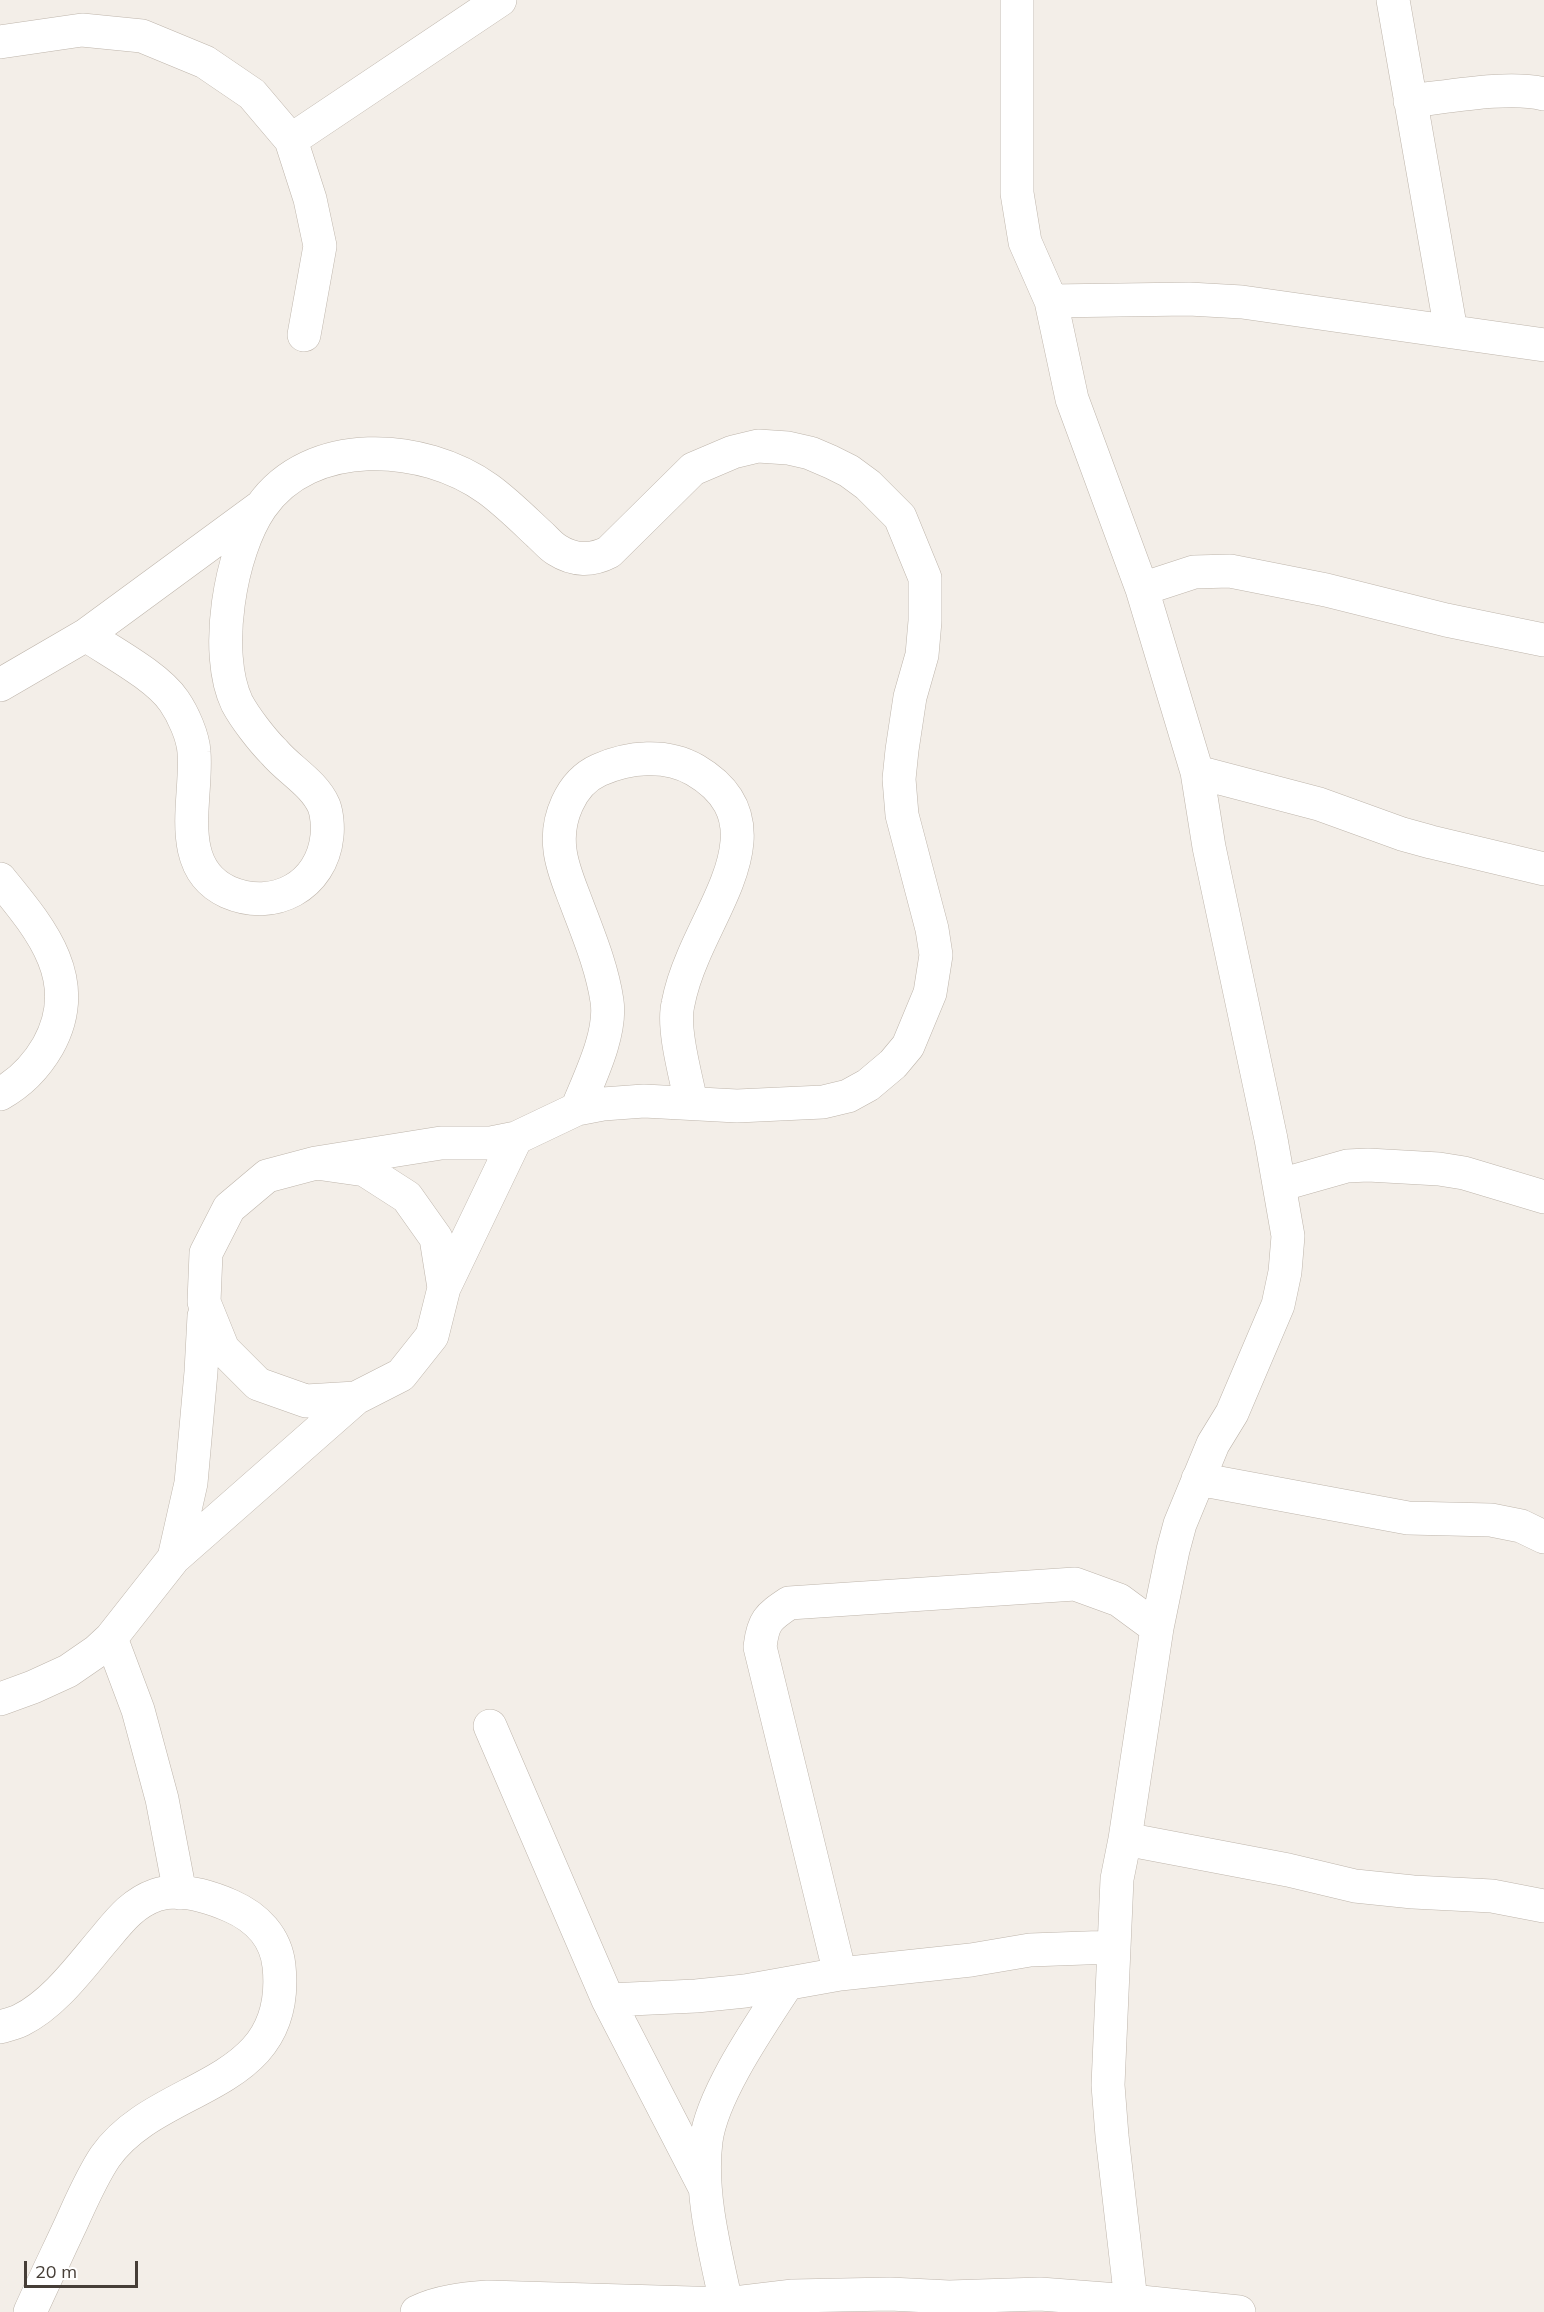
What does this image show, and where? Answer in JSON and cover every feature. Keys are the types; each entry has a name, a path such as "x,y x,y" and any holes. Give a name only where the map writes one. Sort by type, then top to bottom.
{"street":[{"path":"291,140 500,0"},
{"path":"1017,0 1017,193 1025,242 1051,302 1072,399 1142,589 1197,772 1209,847 1280,1185 1288,1236 1285,1272 1278,1305 1232,1413 1213,1444 1180,1524 1173,1550 1157,1628 1117,1879 1108,2085 1131,2301"},
{"path":"1393,0 1451,331"},
{"path":"0,42 82,30 142,36 206,62 252,94 291,140 310,199 320,246 304,335"},
{"path":"1410,101 1513,91 1533,91 1544,94"},
{"path":"1051,302 1189,299 1242,302 1544,345"},
{"path":"0,685 86,635 261,507 280,485 302,469 327,459 355,454 381,454 434,463 461,474 487,488 556,550 582,560 597,558 609,552 693,469 733,452 758,446 788,448 810,453 840,466 868,485 900,517 925,578 922,655 910,697 899,779 902,815 932,929 936,955 930,993 908,1046 893,1064 868,1085 848,1096 823,1102 737,1106 644,1101 603,1104 577,1109 516,1138 491,1143 441,1143 316,1163 267,1176 229,1208 206,1252 201,1372 191,1482 174,1558"},
{"path":"86,635 154,681 173,699 181,714 194,748 191,833 194,851 201,868 224,890 241,897 281,896 301,886 317,870 326,852 328,829 324,806 312,788 274,753 238,704 229,677 226,613 233,580 248,532 261,507"},
{"path":"1142,589 1182,574 1230,571 1326,590 1446,620 1544,640"},
{"path":"577,1109 598,1058 608,1003 596,954 568,880 560,851 560,827 565,809 576,790 591,774 615,763 637,759 666,760 688,766 710,779 725,796 735,817 738,835 736,858 726,887 692,958 677,1007 680,1040 691,1102"},
{"path":"1197,772 1319,804 1402,834 1544,869"},
{"path":"0,879 38,926 60,974 62,993 60,1015 43,1055 25,1076 0,1094"},
{"path":"0,1699 68,1671 98,1651 111,1638 174,1558 356,1398 401,1375 432,1336 444,1288 516,1138"},
{"path":"316,1163 365,1170 407,1197 436,1238 444,1288"},
{"path":"1280,1185 1347,1166 1368,1165 1448,1170 1544,1197"},
{"path":"204,1302 223,1349 258,1384 306,1401 356,1398"},
{"path":"1198,1479 1408,1518 1491,1520 1521,1526 1544,1537"},
{"path":"840,1974 760,1647 762,1631 769,1616 789,1603 1076,1584 1119,1600 1157,1628"},
{"path":"111,1638 138,1710 162,1799 180,1893"},
{"path":"490,1726 608,2000 704,2186"},
{"path":"1125,1839 1288,1870 1355,1886 1492,1896 1544,1906"},
{"path":"0,2028 21,2020 42,2007 137,1903 158,1894 180,1893 214,1899 249,1915 262,1927 273,1943 278,1959 281,1983 278,2005 267,2035 255,2052 236,2068 138,2125 119,2140 105,2157 88,2186 30,2312"},
{"path":"608,2000 706,1995 840,1974 971,1960 1030,1950 1113,1947"},
{"path":"727,2308 704,2186 706,2139 718,2102 745,2050 787,1984"},
{"path":"417,2312 462,2299 488,2297 727,2308 793,2296 890,2294 949,2297 1040,2294 1239,2312"}]}
